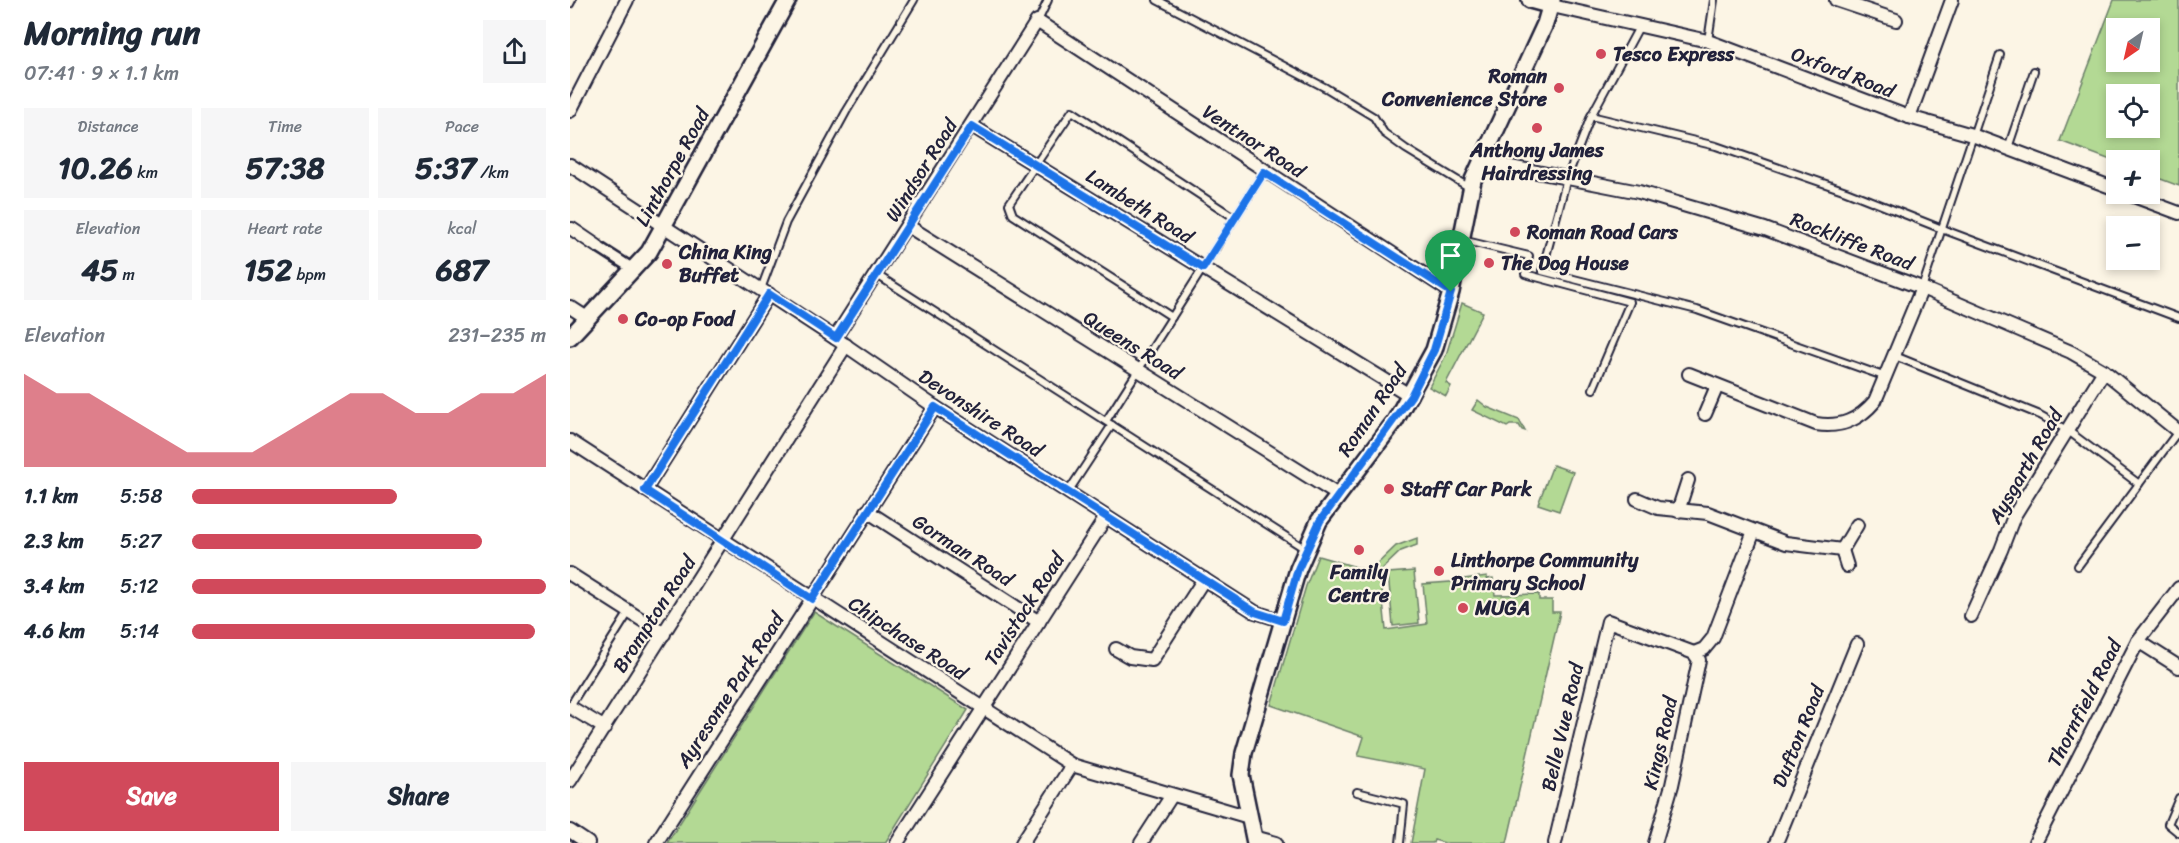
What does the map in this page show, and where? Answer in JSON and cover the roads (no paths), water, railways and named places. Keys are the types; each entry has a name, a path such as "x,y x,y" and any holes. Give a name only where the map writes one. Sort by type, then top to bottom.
{"street":[{"path":"570,111 627,0"},
{"name":"Linthorpe Road","path":"570,337 633,269 665,226 788,0"},
{"path":"1530,0 1552,3"},
{"path":"1836,0 1896,20"},
{"path":"1909,117 1952,0"},
{"name":"Roman Road","path":"1254,840 1241,775 1244,753 1283,621 1307,550 1320,521 1411,396 1434,350 1451,292 1471,188 1480,161 1552,3"},
{"name":"Oxford Road","path":"1552,3 1639,27 1708,41 1909,117 1972,135 2106,185"},
{"name":"Windsor Road","path":"841,342 878,275 1037,21"},
{"name":"Ventnor Road","path":"1037,21 1264,172 1451,292"},
{"name":"Lambeth Road","path":"972,126 1411,396"},
{"name":"Rockliffe Road","path":"1480,161 1639,192 1765,229 1922,288 2031,332 2103,371 2179,431"},
{"name":"Devonshire Road","path":"570,165 841,342 935,407 1106,517 1255,612 1283,621"},
{"path":"2155,204 2179,213"},
{"name":"Queens Road","path":"908,226 1338,495"},
{"path":"571,230 633,269"},
{"path":"1689,374 1816,424 1834,427 1864,414 1875,401 1922,288"},
{"path":"645,490 765,292"},
{"path":"570,307 587,318"},
{"name":"Brompton Road","path":"570,781 724,542 841,342"},
{"name":"Aysgarth Road","path":"1971,616 2014,516 2103,371"},
{"path":"1705,414 1718,386"},
{"name":"Ayresome Park Road","path":"656,843 935,407"},
{"name":"Chipchase Road","path":"570,441 983,710 1072,765 1249,817"},
{"path":"1678,511 1688,480"},
{"path":"1637,499 1658,508 1708,513 1733,520 1786,543 1842,550"},
{"name":"Gorman Road","path":"867,511 1039,622"},
{"name":"Tavistock Road","path":"897,843 1106,517"},
{"path":"1846,566 1842,550 1857,525"},
{"path":"1694,653 1704,649 1713,638 1754,531"},
{"path":"570,574 664,634"},
{"path":"1116,649 1130,657 1152,660 1204,579"},
{"name":"Thornfield Road","path":"2035,843 2138,641 2179,588"},
{"name":"Belle Vue Road","path":"1555,843 1608,621 1694,653"},
{"path":"2138,641 2179,667"},
{"name":"Dufton Road","path":"1776,843 1857,644"},
{"name":"Kings Road","path":"1655,843 1690,704 1699,660 1694,653"},
{"path":"570,706 604,728"},
{"path":"1022,843 1072,765"},
{"path":"1141,843 1172,795"},
{"path":"570,831 588,843"},
{"path":"1254,840 1276,843"}],"lane":[{"path":"570,4 572,0"},
{"path":"765,292 796,203 893,30 914,0"},
{"path":"1037,21 1048,0"},
{"path":"1157,0 1326,88 1374,117 1384,133 1406,150 1471,188"},
{"path":"1708,41 1714,0"},
{"path":"1639,27 1591,116 1567,178 1542,271 1696,310 1886,378"},
{"path":"1922,288 2001,55"},
{"path":"2008,148 2034,70"},
{"path":"1172,317 1013,215 1009,204 1034,164 1072,111 1235,218"},
{"path":"1591,116 1716,146 1846,191 1942,230 2179,318"},
{"path":"1068,492 1138,372 1264,172"},
{"path":"1462,240 1529,256 1525,274 1630,302 1593,389"},
{"path":"878,275 1307,550"},
{"path":"1895,356 2008,401 2067,430 2139,484"},
{"path":"2078,567 2179,431"},
{"path":"570,706 629,612"},
{"path":"1357,792 1404,804 1400,843"},
{"path":"2179,798 2168,824 2179,833"}],"place":[{"name":"Tesco Express","path":"1601,54"},
{"name":"Roman Convenience Store","path":"1559,88"},
{"name":"Anthony James Hairdressing","path":"1537,128"},
{"name":"Roman Road Cars","path":"1515,232"},
{"name":"The Dog House","path":"1489,263"},
{"name":"China King Buffet","path":"667,264"},
{"name":"Co-op Food","path":"623,319"},
{"name":"Staff Car Park","path":"1389,489"},
{"name":"Family Centre","path":"1359,550"},
{"name":"Linthorpe Community Primary School","path":"1439,571"},
{"name":"MUGA","path":"1463,608"}]}
